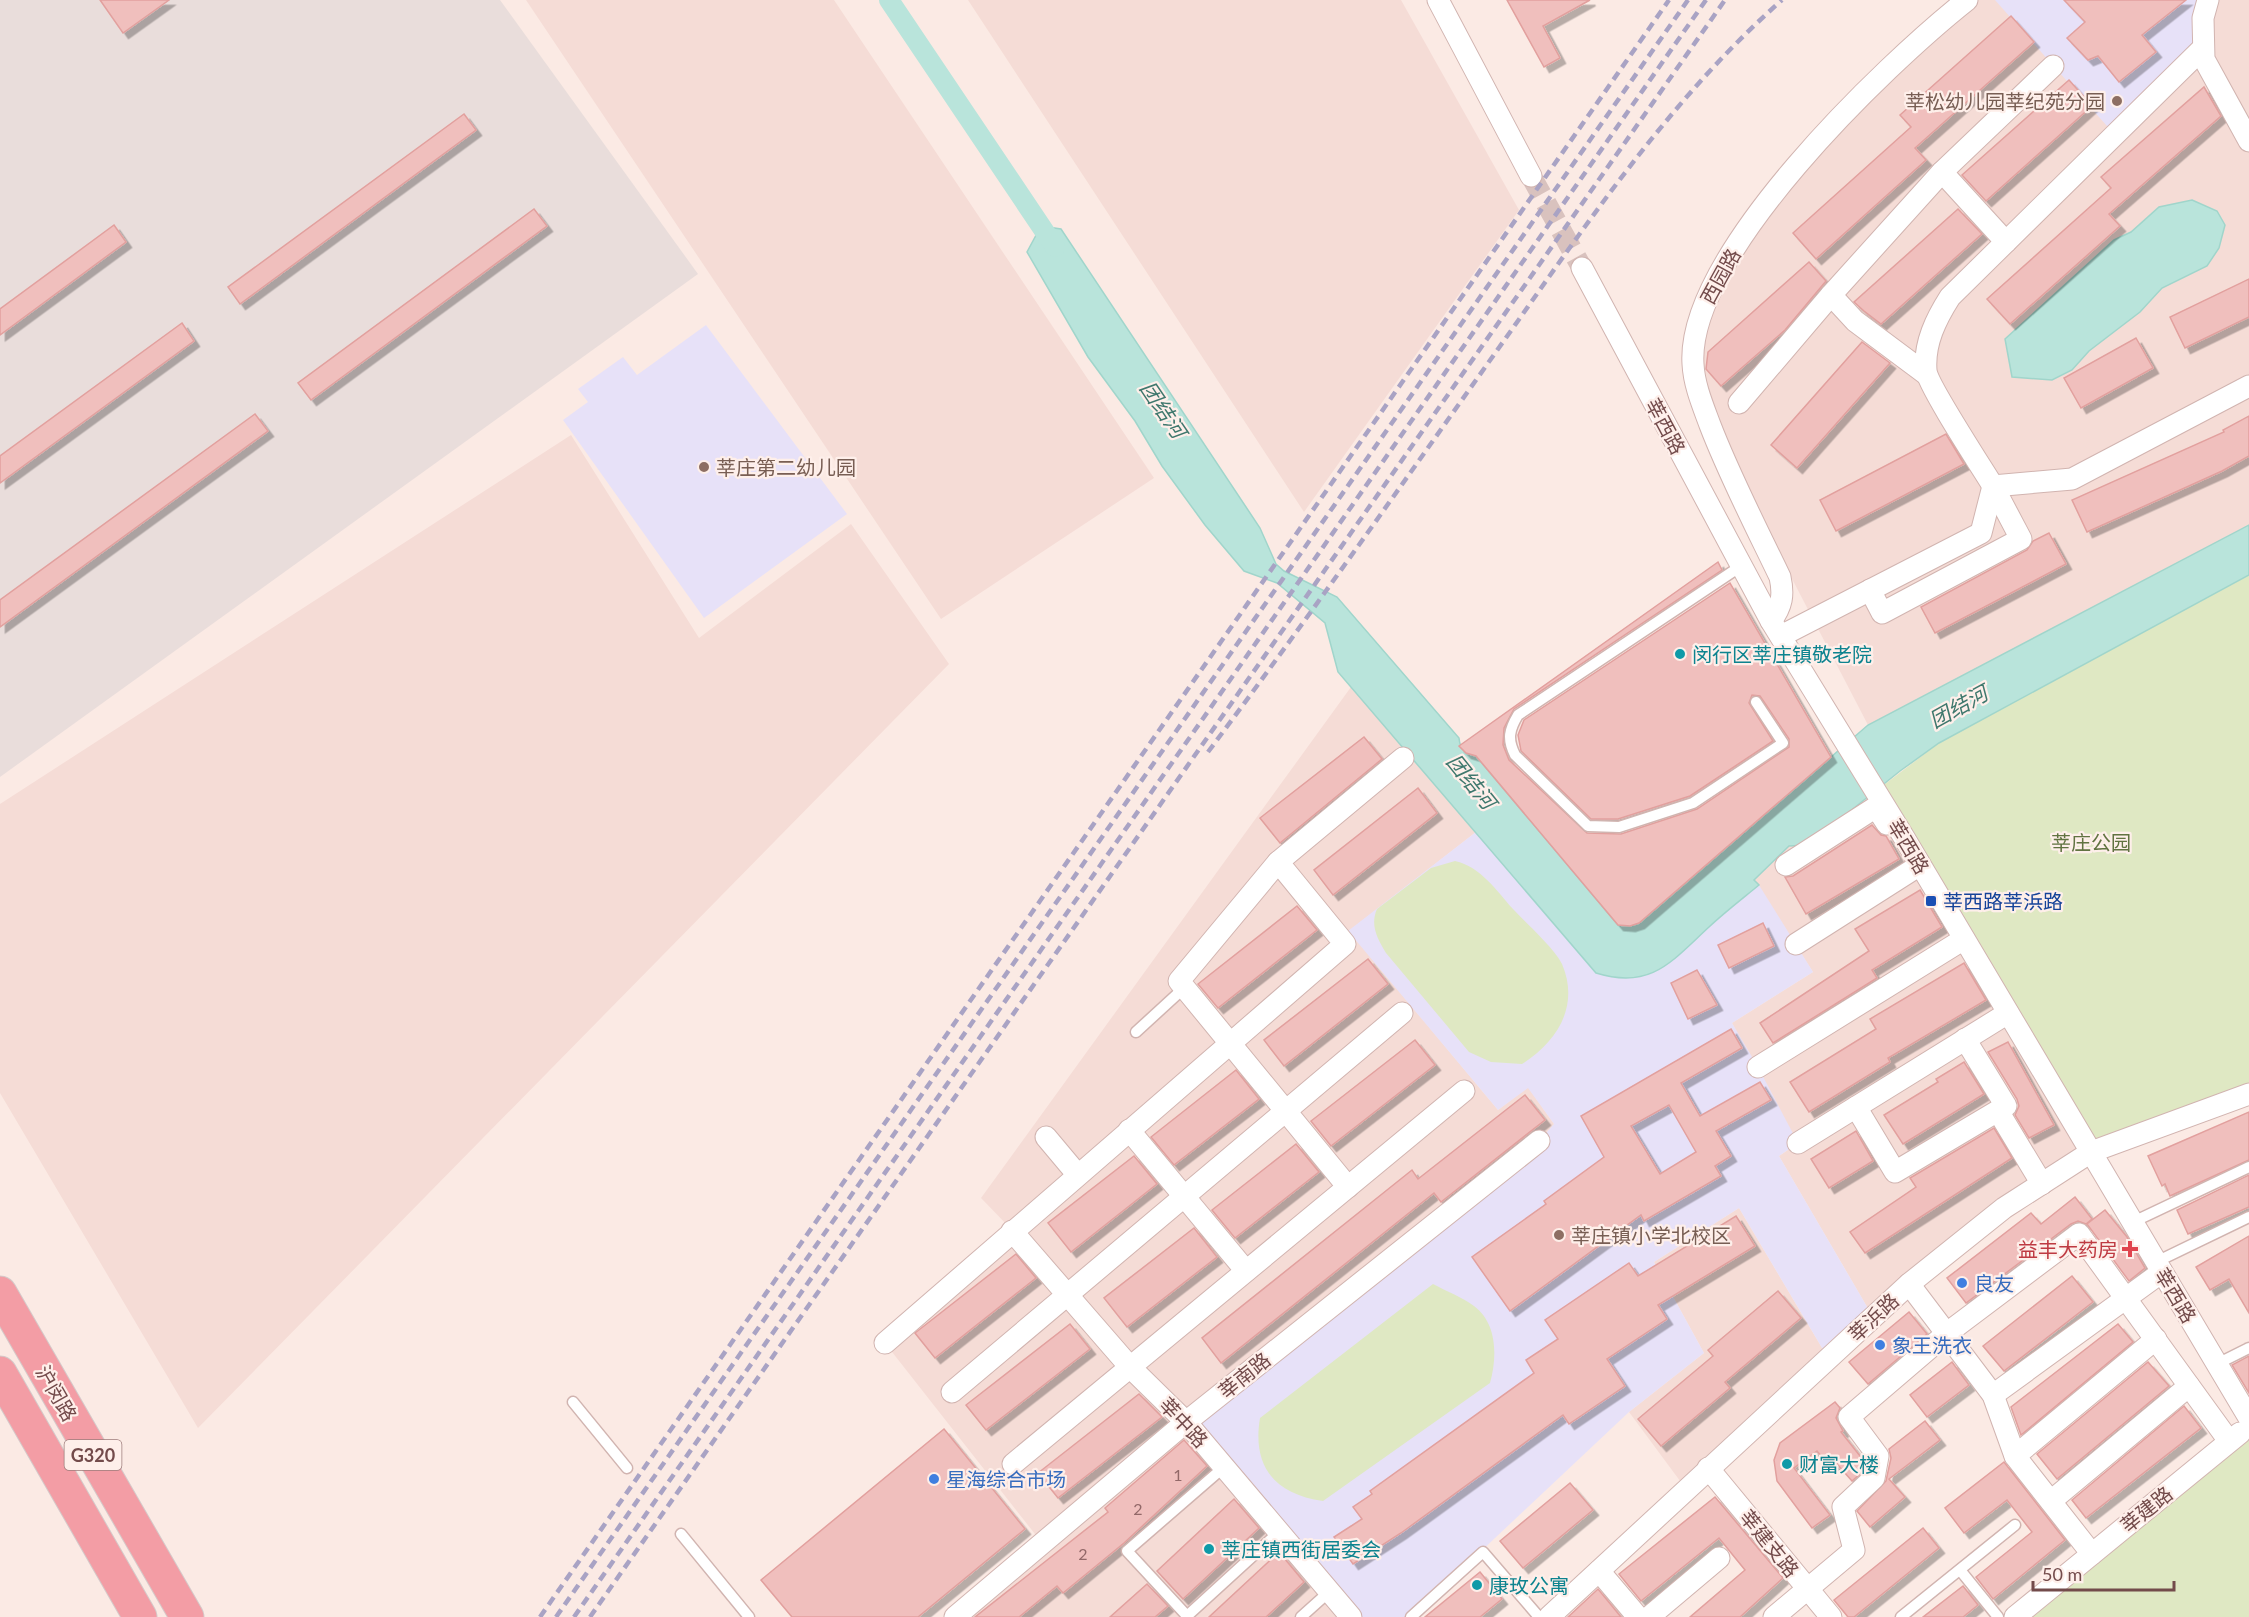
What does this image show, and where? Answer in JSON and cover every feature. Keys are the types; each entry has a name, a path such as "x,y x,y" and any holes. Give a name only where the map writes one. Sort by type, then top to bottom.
{"highway":[{"name":"沪闵路","path":"0,1293 187,1617"},
{"name":"沪闵路","path":"0,1372 140,1617"}],"street":[{"path":"1438,0 1531,176"},
{"name":"西园路","path":"1776,628 1783,592 1780,577 1737,490 1705,411 1693,368 1695,328 1705,299 1728,258 1801,160 1894,64 1967,0"},
{"path":"2208,0 2203,18 2204,59 2249,141"},
{"path":"1926,374 1928,347 1938,317 1950,297 2203,48"},
{"path":"1739,403 1831,295 1942,172 2053,66"},
{"path":"1942,172 2006,242"},
{"name":"莘西路","path":"1582,268 1776,628 1920,864 2249,1418"},
{"path":"1831,295 1855,321 1926,374 1993,486 2021,539 1882,613 1870,591"},
{"path":"1993,486 2072,479 2249,386"},
{"path":"1776,628 1870,591 1981,533 1993,486"},
{"path":"1348,1187 1179,981 1278,862 1404,758"},
{"path":"1786,865 1876,807 1892,833 1905,839"},
{"path":"885,1343 1077,1174 1345,944 1278,862"},
{"path":"1796,944 1920,864"},
{"path":"1758,1066 1964,939"},
{"path":"1798,1143 2008,1012"},
{"path":"952,1392 1069,1296 1402,1013"},
{"path":"1856,1107 1895,1172 1998,1111 2006,1106 1965,1039"},
{"path":"1013,1464 1464,1091"},
{"name":"莘浜路","path":"1549,1617 1908,1284 2004,1208 2091,1152 2249,1094"},
{"path":"1998,1111 2042,1184"},
{"path":"1129,1130 1246,1272"},
{"path":"1046,1137 1077,1174"},
{"name":"莘南路","path":"955,1617 1186,1422 1539,1141"},
{"name":"莘中路","path":"1012,1231 1130,1367 1186,1422 1351,1617"},
{"path":"1774,1617 1854,1550 1843,1507 1875,1478 1878,1456 1849,1417 1946,1334 2079,1234 2229,1441"},
{"path":"1993,1395 2127,1299 2159,1267"},
{"path":"1908,1284 1993,1395 2015,1456 2092,1554"},
{"path":"2015,1456 2156,1340"},
{"path":"2051,1501 2190,1386"},
{"name":"莘建路","path":"2015,1617 2249,1425"},
{"name":"莘建支路","path":"1708,1468 1831,1617"},
{"path":"1649,1617 1719,1558"},
{"path":"1599,1571 1638,1617"}],"lane":[{"path":"1742,566 1518,715 1509,730 1509,743 1515,755 1588,826 1619,827 1693,803 1783,742 1756,702"},
{"path":"1136,1032 1184,988"},
{"path":"2133,1222 2249,1167"},
{"path":"2159,1267 2249,1217"},
{"path":"2217,1364 2249,1348"},
{"path":"573,1402 627,1468"},
{"path":"1224,1467 1127,1551 1187,1617 1279,1532"},
{"path":"1901,1617 2015,1524"},
{"path":"681,1534 749,1617"},
{"path":"1411,1617 1483,1552 1539,1617"},
{"path":"1960,1570 1998,1617"},
{"path":"1301,1617 1330,1592"}],"shaded area":[{"path":"0,0 500,0 698,274 0,777"},
{"path":"526,0 834,0 1154,478 941,619"},
{"path":"968,0 1401,0 1519,210 1304,512"},
{"path":"1967,0 2249,0 2249,525 1868,725 1705,411 1692,349 1763,208"},
{"name":"莘松幼儿园莘纪苑分园","path":"1995,0 2208,0 2202,36 2115,135"},
{"name":"莘庄第二幼儿园","path":"706,325 847,514 704,618 563,420 588,402 578,389 623,357 637,375"},
{"path":"571,435 699,638 851,524 949,664 198,1428 0,1093 0,804"},
{"path":"1351,687 1476,832 1349,931 1498,1110 1528,1087 1554,1124 1539,1141 1351,1617 955,1617 1042,1543 885,1343 1012,1230 981,1198"},
{"path":"1876,791 2091,1152 1873,1317 1779,1156 1797,1144 1732,1023 1813,972 1754,880 1789,846 1809,845"},
{"name":"莘庄镇小学北校区","path":"1476,832 1596,973 1712,924 1759,885 1813,972 1732,1023 1798,1143 1779,1156 1873,1317 1828,1358 1739,1208 1654,1262 1704,1353 1629,1412 1411,1617 1351,1617 1186,1422 1539,1141 1554,1124 1528,1088 1498,1110 1348,931"},
{"path":"1739,1208 1828,1358 1686,1489 1629,1412 1704,1353 1654,1262"}],"green space":[{"name":"莘庄公园","path":"2249,575 2249,1094 2091,1152 1876,791 1939,743"},
{"path":"1455,861 1473,868 1487,880 1559,958 1567,979 1568,994 1562,1021 1546,1045 1522,1064 1491,1062 1469,1052 1386,953 1376,931 1374,921 1377,909 1431,868"},
{"path":"1433,1284 1474,1306 1488,1322 1494,1342 1494,1363 1490,1383 1323,1501 1291,1492 1279,1484 1263,1464 1258,1435 1260,1418"},
{"path":"2249,1425 2249,1617 2015,1617"}],"water":[{"path":"2192,200 2217,211 2225,225 2219,248 2207,266 2162,288 2140,312 2089,351 2072,370 2052,380 2012,377 2005,339 2114,240 2131,232 2159,207"},
{"path":"1041,226 1061,229 1260,528 1276,564 1284,571 1337,597 1459,738 1464,750 1476,756 1618,925 1630,926 1639,923 1868,725 2249,525 2249,575 1939,743 1900,771 1808,845 1789,846 1754,880 1759,885 1659,970 1632,978 1596,973 1338,672 1325,623 1277,583 1244,571 1205,525 1162,466 1135,421 1088,357 1027,252"}],"building":[{"path":"100,0 169,0 123,33"},
{"path":"1507,0 1590,0 1543,26 1560,58 1544,67"},
{"path":"2064,0 2186,0 2142,35 2156,52 2119,82 2098,56 2088,60 2067,38 2085,22"},
{"path":"2011,16 2034,42 1915,148 1926,160 1816,259 1793,233 1911,127 1900,115"},
{"path":"2069,80 2092,106 1986,201 1962,175"},
{"path":"2204,87 2221,116 2109,214 2120,226 2010,324 1987,299 2111,188 2101,177"},
{"path":"464,114 476,130 240,304 228,287"},
{"path":"534,209 547,226 311,400 298,383"},
{"path":"1958,209 1982,234 1881,324 1854,302"},
{"path":"114,225 126,242 0,335 0,309"},
{"path":"1809,262 1826,281 1785,330 1721,386 1706,369 1708,352"},
{"path":"2249,279 2249,317 2185,348 2170,317"},
{"path":"182,323 194,341 0,483 0,456"},
{"path":"2136,338 2153,368 2081,408 2064,378"},
{"path":"1862,342 1890,363 1797,468 1771,445"},
{"path":"255,414 268,431 0,627 0,600"},
{"path":"2249,416 2249,456 2222,471 2087,532 2072,500 2224,432 2223,430"},
{"path":"1946,434 1964,464 1836,531 1820,500"},
{"path":"2049,533 2066,564 1935,633 1921,607 2027,550 2033,541"},
{"name":"闵行区莘庄镇敬老院","path":"1718,562 1722,570 1514,709 1504,728 1503,745 1509,760 1587,833 1621,834 1697,809 1789,747 1789,739 1760,696 1752,695 1749,703 1773,741 1690,796 1618,819 1591,819 1521,751 1518,735 1524,720 1730,583 1831,757 1639,923 1630,926 1618,925 1476,756 1466,753 1459,746"},
{"path":"1364,737 1382,759 1280,843 1260,818"},
{"path":"1418,788 1437,813 1333,895 1314,870"},
{"path":"1872,825 1881,835 1886,836 1899,859 1806,914 1785,877 1793,876"},
{"path":"1920,890 1942,927 1872,970 1877,978 1773,1043 1760,1023 1869,951 1855,929"},
{"path":"1297,906 1317,930 1218,1008 1198,984"},
{"path":"1763,923 1774,946 1729,968 1718,945"},
{"path":"1368,959 1388,984 1284,1066 1264,1040"},
{"path":"1964,963 1986,1000 1888,1058 1890,1062 1809,1112 1790,1082 1876,1029 1870,1019"},
{"path":"1697,970 1717,1005 1688,1019 1671,983"},
{"path":"1731,1029 1742,1048 1681,1083 1700,1116 1760,1082 1771,1100 1716,1131 1731,1156 1715,1166 1721,1176 1644,1221 1641,1215 1510,1311 1472,1257 1546,1204 1544,1201 1604,1157 1581,1116","holes":["1669,1105 1696,1152 1660,1174 1631,1126"]},
{"path":"1415,1040 1435,1065 1331,1146 1311,1121"},
{"path":"2008,1042 2054,1125 2029,1138 2015,1115 2019,1106 2017,1099 1988,1052"},
{"path":"1964,1062 1984,1094 1903,1144 1884,1115 1938,1082 1936,1079"},
{"path":"1236,1070 1259,1099 1174,1165 1151,1137"},
{"path":"1525,1095 1545,1120 1441,1202 1434,1193 1221,1363 1202,1338 1412,1170 1418,1179"},
{"path":"2249,1112 2249,1160 2170,1196 2165,1184 2162,1186 2148,1156"},
{"path":"1994,1128 2012,1158 1865,1253 1850,1232 1916,1187 1910,1178"},
{"path":"1856,1131 1873,1161 1829,1188 1811,1159"},
{"path":"1296,1144 1319,1172 1235,1238 1212,1210"},
{"path":"1134,1156 1157,1184 1071,1252 1048,1223"},
{"path":"2249,1175 2249,1207 2188,1234 2177,1210"},
{"path":"2075,1197 2092,1219 2086,1224 2078,1221 2071,1224 1966,1303 1947,1278 2031,1213 2041,1224"},
{"path":"2105,1210 2127,1237 2145,1268 2129,1281 2087,1224"},
{"path":"1736,1216 1755,1246 1658,1305 1667,1319 1607,1359 1625,1386 1569,1424 1563,1415 1401,1533 1353,1564 1334,1537 1362,1519 1353,1507 1372,1494 1370,1491 1534,1373 1526,1360 1558,1339 1545,1320 1629,1263 1638,1276"},
{"path":"1194,1228 1217,1257 1127,1327 1104,1298"},
{"path":"2249,1236 2249,1313 2229,1279 2210,1290 2196,1267"},
{"path":"1016,1254 1036,1278 935,1358 915,1333"},
{"path":"2072,1276 2093,1302 2004,1371 1983,1346"},
{"path":"1778,1291 1801,1318 1725,1382 1730,1388 1661,1446 1638,1419 1713,1356 1708,1350"},
{"path":"1909,1312 1927,1334 1868,1384 1849,1362"},
{"path":"1070,1324 1090,1349 986,1430 966,1405"},
{"path":"2118,1324 2133,1342 2021,1435 2011,1407"},
{"path":"2249,1356 2249,1393 2232,1365"},
{"path":"1952,1362 1969,1385 1927,1417 1910,1395"},
{"path":"2148,1362 2169,1386 2057,1479 2037,1454"},
{"path":"1139,1394 1162,1417 1058,1498 1038,1473"},
{"name":"财富大楼","path":"1835,1402 1840,1408 1836,1418 1843,1431 1841,1432 1864,1461 1862,1472 1852,1481 1837,1464 1831,1468 1817,1451 1794,1468 1830,1515 1812,1528 1777,1481 1774,1460 1780,1443"},
{"path":"2184,1406 2201,1428 2086,1518 2072,1500"},
{"path":"1925,1421 1940,1440 1889,1479 1905,1497 1870,1527 1857,1511 1886,1481 1891,1458 1889,1449"},
{"name":"星海综合市场","path":"944,1429 1025,1529 918,1617 792,1617 761,1580"},
{"path":"1184,1440 1207,1466 1124,1543 1063,1593 1057,1586 1019,1617 975,1617 1108,1512 1105,1508"},
{"path":"2004,1462 2065,1540 1993,1599 1976,1577 2032,1532 2007,1500 1964,1533 1945,1508"},
{"path":"1570,1483 1593,1510 1523,1568 1500,1541"},
{"path":"1715,1497 1783,1578 1740,1617 1690,1617 1745,1570 1719,1538 1641,1601 1619,1574"},
{"name":"莘庄镇西街居委会","path":"1234,1499 1259,1528 1183,1599 1157,1571"},
{"path":"1923,1528 1939,1548 1854,1617 1848,1617 1834,1600"},
{"path":"1279,1552 1304,1582 1266,1617 1209,1617"},
{"name":"康玫公寓","path":"1480,1572 1502,1599 1480,1617 1425,1617"},
{"path":"1147,1584 1168,1606 1155,1617 1110,1617"},
{"path":"1963,1586 1978,1605 1963,1617 1923,1617"},
{"path":"1598,1589 1621,1617 1568,1617"}],"waterway":[{"name":"团结河","path":"889,0 1055,247"}],"tunnel":[{"path":"1531,176 1582,268"}],"railway":[{"path":"540,1617 1669,0"},
{"path":"556,1617 1688,0"},
{"path":"574,1617 1706,0"},
{"path":"590,1617 1725,0"},
{"path":"1208,752 1320,599 1599,207 1667,120 1704,78 1782,0"}],"place":[{"name":"莘松幼儿园莘纪苑分园","path":"2117,101"},
{"name":"莘庄第二幼儿园","path":"704,467"},
{"name":"闵行区莘庄镇敬老院","path":"1680,654"},
{"name":"莘西路莘浜路","path":"1931,901"},
{"name":"莘庄镇小学北校区","path":"1559,1235"},
{"name":"益丰大药房","path":"2130,1249"},
{"name":"良友","path":"1962,1283"},
{"name":"象王洗衣","path":"1880,1345"},
{"name":"财富大楼","path":"1787,1464"},
{"name":"星海综合市场","path":"934,1479"},
{"name":"莘庄镇西街居委会","path":"1209,1549"},
{"name":"康玫公寓","path":"1477,1585"}]}
